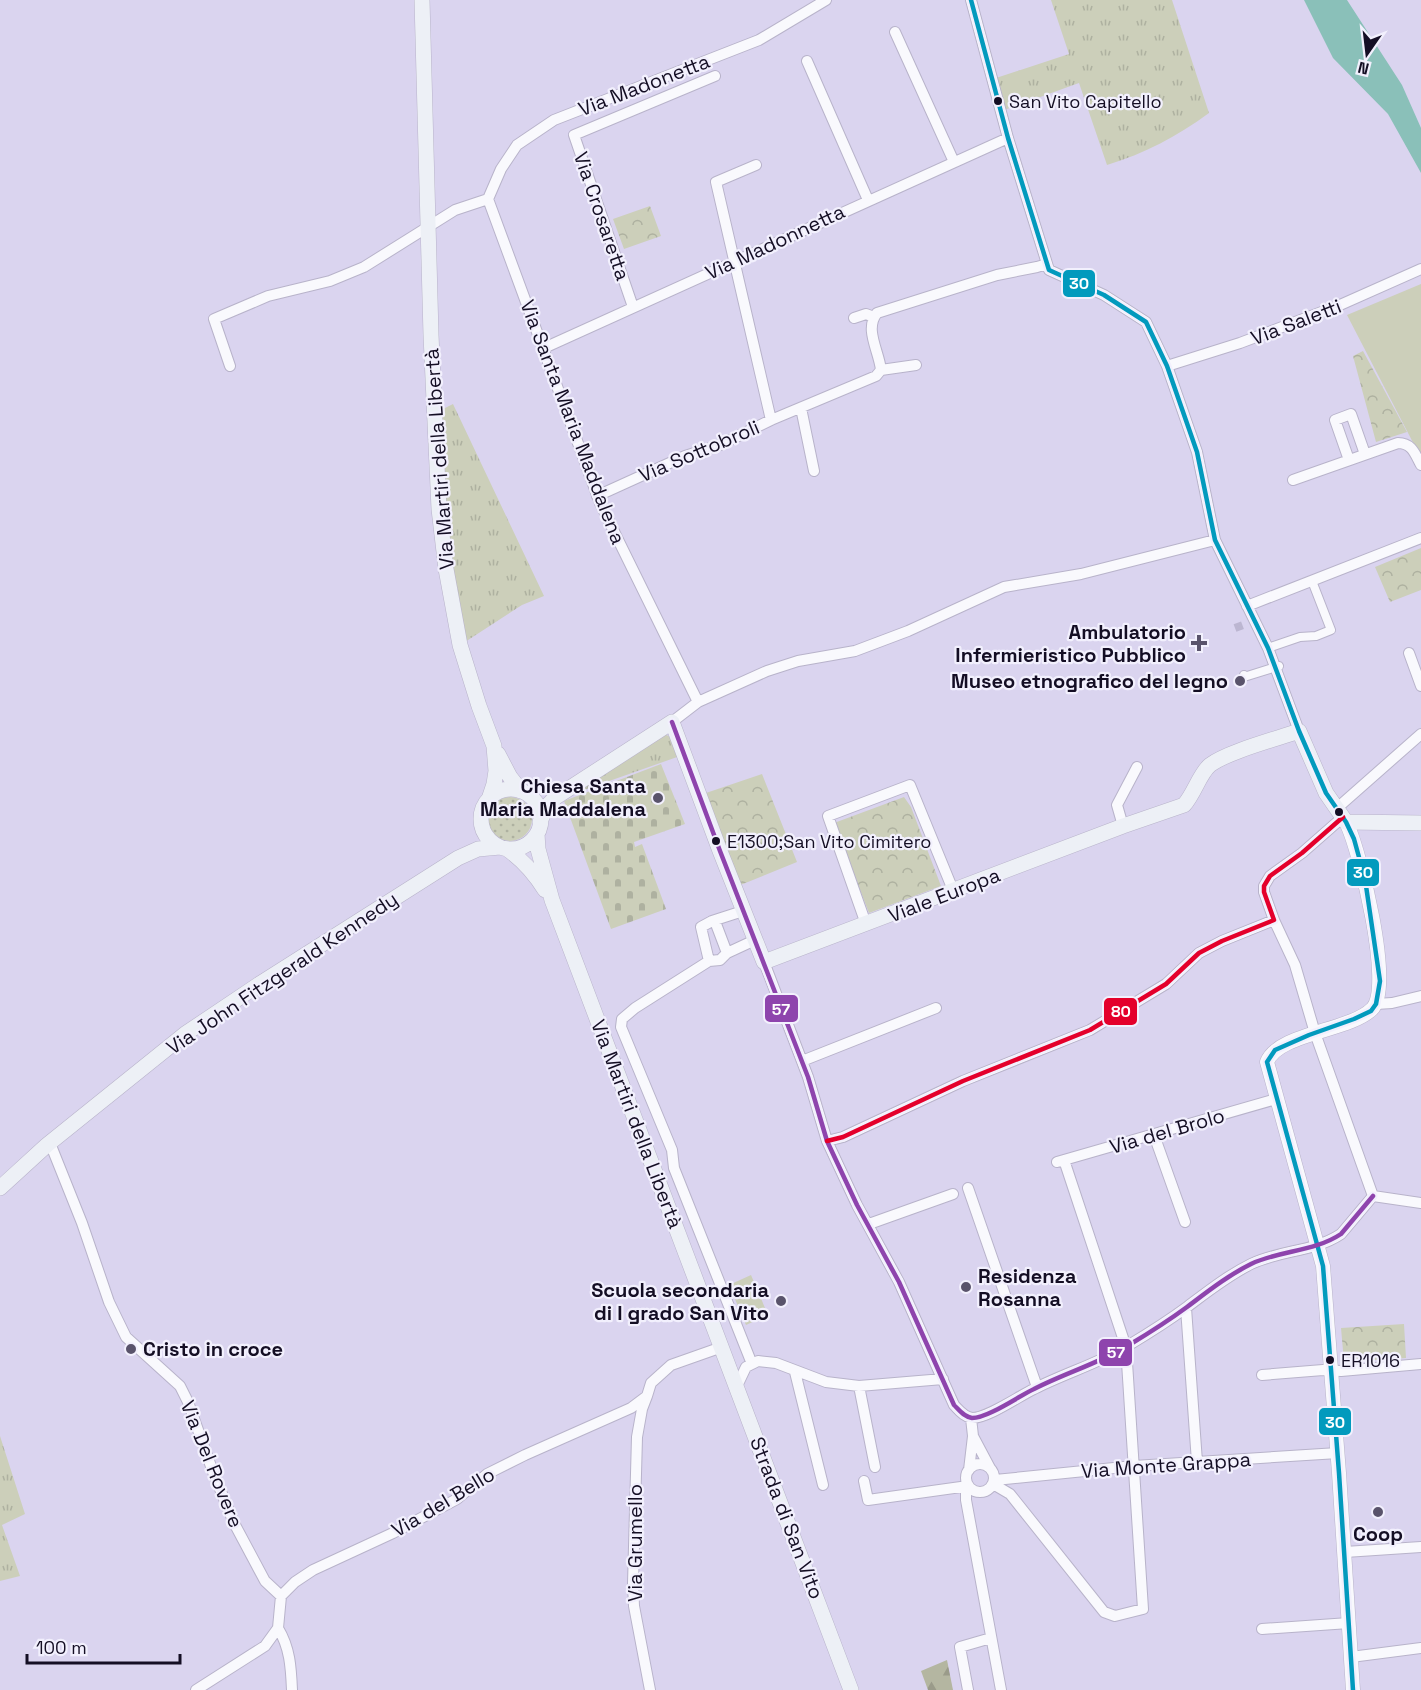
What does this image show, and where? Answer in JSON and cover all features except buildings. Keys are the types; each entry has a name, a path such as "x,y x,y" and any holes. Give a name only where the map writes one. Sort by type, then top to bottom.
{"main road":[{"name":"Via Martiri della Libertà","path":"422,0 435,450 446,569 460,645 494,746 496,771 489,799"},
{"path":"573,786 546,793 505,790 498,792 489,799 481,816 488,838 503,848 524,846 538,828 543,812 550,802 672,722 764,962"},
{"path":"1299,731 1326,793 1342,816 1421,823"},
{"name":"Viale Europa","path":"764,962 1184,805 1191,798 1208,766 1239,752 1299,731"},
{"path":"494,746 510,777 535,802 539,811 538,828"},
{"name":"Via John Fitzgerald Kennedy","path":"458,858 482,825"},
{"name":"Via Martiri della Libertà","path":"538,828 538,849 552,900 722,1347"},
{"name":"Via Martiri della Libertà","path":"503,848 519,857 536,875 552,900"},
{"name":"Via John Fitzgerald Kennedy","path":"0,1188 50,1143 185,1034 458,858 478,849 503,848"},
{"name":"Strada di San Vito","path":"722,1347 852,1690"}],"street":[{"name":"Via Madonetta","path":"488,199 501,169 517,145 554,120 759,40 826,0"},
{"path":"971,0 1008,138 1048,267"},
{"path":"895,32 954,162"},
{"path":"807,61 868,200"},
{"name":"Via Crosaretta","path":"633,307 574,135 715,76"},
{"name":"Via Madonnetta","path":"544,348 1008,138"},
{"path":"756,165 716,182 771,420"},
{"path":"230,366 214,319 268,296 330,281 364,267 428,224 456,210 488,199"},
{"name":"Via Santa Maria Maddalena","path":"488,199 597,495 614,534 698,702"},
{"path":"881,370 870,327 877,313 991,276 1037,267 1048,267 1104,295 1146,322 1167,366 1197,452 1215,540 1277,667 1299,731"},
{"name":"Via Saletti","path":"1167,366 1240,343 1340,305 1421,269"},
{"path":"854,318 866,314 874,317"},
{"name":"Via Sottobroli","path":"597,495 685,456 720,445 771,420 876,376 881,370 916,365"},
{"path":"801,408 814,471"},
{"path":"1349,460 1335,420 1351,414 1365,454"},
{"path":"1293,480 1398,443 1407,444 1421,465"},
{"path":"1247,606 1421,538"},
{"path":"672,722 698,702 767,670 798,661 855,651 898,635 1004,587 1081,574 1215,540"},
{"path":"1268,648 1331,630 1312,580"},
{"path":"1409,653 1421,686"},
{"path":"1244,675 1244,677 1277,667"},
{"path":"1373,1196 1315,1033 1295,965 1274,920 1264,886 1270,876 1302,853 1342,816 1421,734"},
{"path":"1123,826 1117,805 1137,767"},
{"path":"866,924 828,816 910,785 954,890"},
{"path":"1342,816 1354,839 1365,879 1380,981 1376,1004 1371,1011 1354,1019 1275,1050 1268,1059 1267,1068 1323,1266 1326,1287 1353,1690"},
{"path":"709,961 701,927 743,910"},
{"path":"827,1141 843,1137 963,1081 1090,1030 1166,984 1199,953 1274,920"},
{"path":"712,921 716,924 727,953"},
{"path":"752,1364 674,1168 672,1150 621,1027 622,1019 635,1008 709,961 720,960 727,953 755,939"},
{"path":"764,962 802,1061 827,1141 852,1194 899,1282 954,1404 960,1412 971,1418 984,1415 1037,1387 1126,1347 1186,1308 1215,1285 1252,1264 1278,1254 1317,1246 1341,1234 1373,1196"},
{"path":"1376,1004 1392,1004 1421,996"},
{"path":"802,1061 936,1008"},
{"name":"Via del Brolo","path":"1126,1347 1060,1161 1276,1099"},
{"path":"1154,1135 1185,1222"},
{"name":"Via Del Rovere","path":"50,1143 82,1223 109,1302 126,1337 180,1386 234,1522 265,1581 280,1596"},
{"path":"968,1188 1037,1387"},
{"path":"868,1224 953,1194"},
{"path":"1373,1196 1421,1203"},
{"path":"1186,1308 1197,1462"},
{"name":"Via del Bello","path":"280,1596 295,1582 314,1570 393,1533 457,1498 488,1474 631,1408 647,1396 651,1383 671,1365 722,1347"},
{"path":"994,1482 1010,1494 1104,1612 1115,1616 1143,1609 1126,1347"},
{"path":"737,1386 746,1367 758,1361 776,1363 826,1382 859,1386 943,1378"},
{"path":"1262,1375 1421,1364"},
{"path":"795,1372 823,1485"},
{"path":"859,1386 875,1467"},
{"name":"Via Grumello","path":"647,1396 637,1437 633,1584 634,1606 650,1690"},
{"path":"971,1418 973,1436 969,1470 966,1475 972,1489"},
{"path":"864,1481 868,1500 972,1489 988,1491 994,1482 994,1473 973,1436"},
{"name":"Via Monte Grappa","path":"994,1482 1134,1466 1338,1452"},
{"path":"969,1470 981,1464 990,1468"},
{"path":"972,1489 966,1493 966,1500 1001,1690"},
{"path":"1345,1552 1421,1547"},
{"path":"196,1690 265,1646 278,1628 280,1596"},
{"path":"1262,1629 1349,1623"},
{"path":"278,1628 286,1642 291,1664 292,1690"},
{"path":"968,1690 960,1647 991,1638"},
{"path":"1351,1657 1421,1648"}],"green space":[{"path":"1051,0 1172,0 1209,113 1160,144 1107,165 1079,83 1004,110 996,78 1069,54"},
{"path":"650,206 661,236 624,249 613,219"},
{"path":"1421,284 1421,458 1347,315"},
{"path":"1363,351 1407,432 1376,442 1353,356"},
{"path":"453,404 544,596 522,605 465,642 450,572 441,410"},
{"path":"1421,548 1421,590 1390,602 1375,567"},
{"path":"663,733 674,739 680,756 564,797"},
{"path":"661,764 685,824 634,842 635,847 642,844 666,909 611,929 564,801"},
{"path":"762,774 797,862 738,886 703,794"},
{"path":"510,797 526,803 532,819 526,835 510,841 494,835 488,819 494,803"},
{"path":"904,797 911,807 941,886 869,913 834,823"},
{"path":"751,1275 768,1315 746,1325 729,1285"},
{"path":"1404,1324 1406,1358 1344,1362 1341,1328"},
{"path":"0,1436 25,1514 2,1525 20,1576 0,1581"},
{"path":"947,1660 953,1690 928,1690 921,1671"}],"shaded area":[{"path":"1304,0 1347,0 1402,85 1421,128 1421,173 1388,114 1333,58"}],"tunnel":[{"path":"1235,628 1243,625"}],"transit line":[{"name":"30","path":"971,0 1008,138 1049,270 1104,295 1146,322 1167,366 1197,452 1215,540 1268,648 1299,731 1326,793 1346,822 1354,839 1365,879 1380,981 1376,1004 1371,1011 1354,1019 1275,1050 1267,1062 1323,1266 1353,1690"},
{"name":"57","path":"672,722 808,1077 827,1141 857,1205 899,1282 954,1405 964,1415 972,1418 979,1417 1046,1383 1118,1351 1158,1327 1225,1279 1251,1264 1331,1240 1341,1234 1373,1196"},
{"name":"80","path":"827,1141 843,1137 963,1081 1090,1030 1166,984 1199,953 1274,920 1264,892 1264,886 1270,876 1302,853 1343,817"}],"place":[{"name":"San Vito Capitello","path":"998,101"},
{"name":"Ambulatorio Infermieristico Pubblico","path":"1199,643"},
{"name":"Museo etnografico del legno","path":"1240,681"},
{"name":"Chiesa Santa Maria Maddalena","path":"658,798"},
{"name":"E1300;San Vito Cimitero","path":"716,841"},
{"name":"Residenza Rosanna","path":"966,1287"},
{"name":"Scuola secondaria di I grado San Vito","path":"781,1301"},
{"name":"Cristo in croce","path":"131,1349"},
{"name":"ER1016","path":"1330,1360"},
{"name":"Coop","path":"1378,1512"}]}
